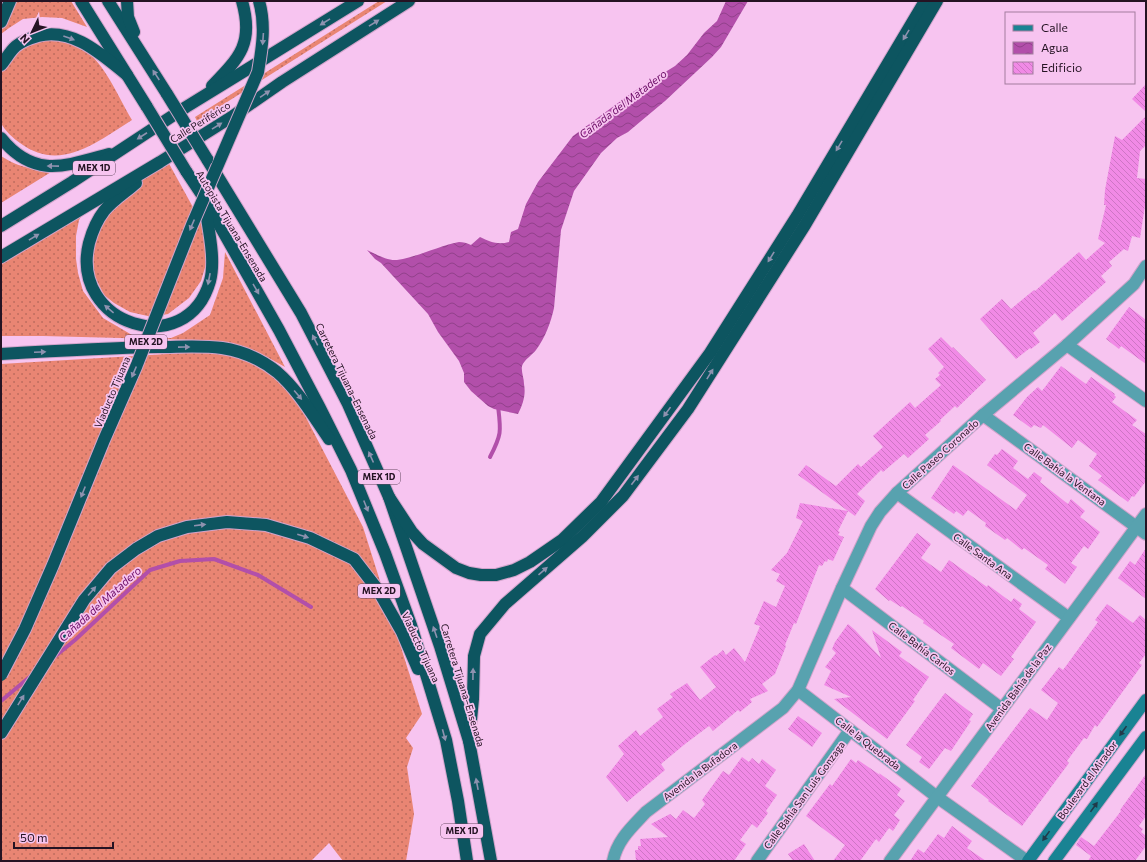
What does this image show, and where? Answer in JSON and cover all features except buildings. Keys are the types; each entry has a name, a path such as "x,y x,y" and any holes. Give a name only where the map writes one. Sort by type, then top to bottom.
{"highway":[{"path":"1,22 10,1"},
{"name":"Autopista Tijuana-Ensenada","path":"81,1 204,198 279,330 351,470"},
{"path":"108,1 144,57"},
{"name":"MEX 1D","path":"127,1 128,17 144,57"},
{"name":"MEX 1D","path":"1,226 118,152 186,107 208,90 228,69 243,48 247,34 247,16 242,1"},
{"name":"Viaducto Tijuana","path":"1,675 25,629 53,565 104,440 136,367 192,225 258,72 264,24 259,1"},
{"name":"Calle Periférico","path":"186,107 358,1"},
{"name":"Calle Periférico","path":"1,258 160,162 409,1"},
{"path":"388,497 412,532 423,544 456,568 481,576 496,575 514,570 530,562 562,540 601,502 710,353 797,216 925,1"},
{"path":"469,741 473,699 474,656 480,634 505,604 582,537 623,496 688,409 805,225 936,1"},
{"path":"1,65 17,45 30,38 46,34 65,35 83,43 99,53 127,75"},
{"name":"Carretera Tijuana–Ensenada","path":"144,57 208,159 301,314 348,404 388,497 440,646 469,741 491,861"},
{"path":"1,138 9,149 25,161 42,166 65,166 118,152"},
{"path":"160,162 104,211 92,232 86,267 88,279 96,296 103,304 118,316 148,327 162,326 178,322 198,306 206,293 210,280 211,262 211,244 204,198"},
{"name":"MEX 1D","path":"1,354 140,347 222,348 245,354 260,361 277,372 289,385 304,402 351,470 385,554 411,625 446,740 458,801 467,861"},
{"name":"Viaducto Tijuana","path":"1,733 84,600 111,568 136,549 158,536 187,527 227,522 266,524 310,538 354,559 378,590 402,632 438,712"}],"main road":[{"name":"Boulevard el Mirador","path":"1027,861 1146,700"},
{"path":"1054,861 1146,736"}],"street":[{"name":"Calle Paseo Coronado","path":"798,690 842,588 871,526 880,512 897,493 983,415 1067,345 1134,284 1146,267"},
{"path":"1067,345 1146,401"},
{"name":"Calle Bahía la Ventana","path":"983,415 1141,530"},
{"name":"Calle Santa Ana","path":"897,493 1069,618"},
{"name":"Avenida Bahía de la Paz","path":"890,861 1069,618 1141,530 1146,514"},
{"name":"Calle Bahía Carlos","path":"842,588 1002,709"},
{"name":"Calle la Quebrada","path":"798,690 937,797 1027,861"},
{"name":"Avenida la Bufadora","path":"613,861 614,852 626,833 646,812 783,708 798,690"},
{"name":"Calle Bahía San Luis Gonzaga","path":"757,861 850,730"}],"shaded area":[{"path":"8,1 71,1 87,27 62,18 42,17 23,19 1,34 1,14"},
{"path":"379,1 387,1 197,121 195,117"},
{"path":"53,40 77,45 89,53 110,80 132,120 92,145 64,155 49,155 35,152 15,139 7,132 1,123 1,70 12,58 29,45"},
{"path":"1,156 21,166 41,169 56,169 1,203"},
{"path":"167,160 200,220 206,242 207,261 201,281 189,298 168,314 152,317 130,312 114,303 104,295 93,273 94,230 111,202"},
{"path":"92,199 79,220 76,236 76,259 83,291 103,318 132,335 152,339 1,336 1,254"},
{"path":"225,252 285,367 258,352 237,345 197,340 155,339 171,338 183,333 210,315 223,278"},
{"path":"217,351 257,363 289,385 363,527 422,714 406,738 413,748 407,767 414,814 406,861 343,861 329,843 311,861 1,861 1,364"}],"water":[{"path":"726,1 748,1 721,47 665,101 628,132 617,138 601,153 574,191 561,230 554,308 551,319 545,335 539,345 522,366 525,392 521,407 518,414 494,409 488,406 471,391 464,382 464,373 459,361 438,332 428,314 367,250 385,258 397,260 459,242 471,245 480,237 494,242 509,242 511,232 518,229 526,204 538,182 573,136 633,92 675,66 687,55 704,33 717,21"}],"waterway":[{"name":"Cañada del Matadero","path":"490,457 497,443 500,432 498,406"},
{"name":"Cañada del Matadero","path":"53,658 75,640 150,570 180,561 214,559 258,575 311,607"},
{"name":"Cañada del Matadero","path":"1,701 32,675"}]}
